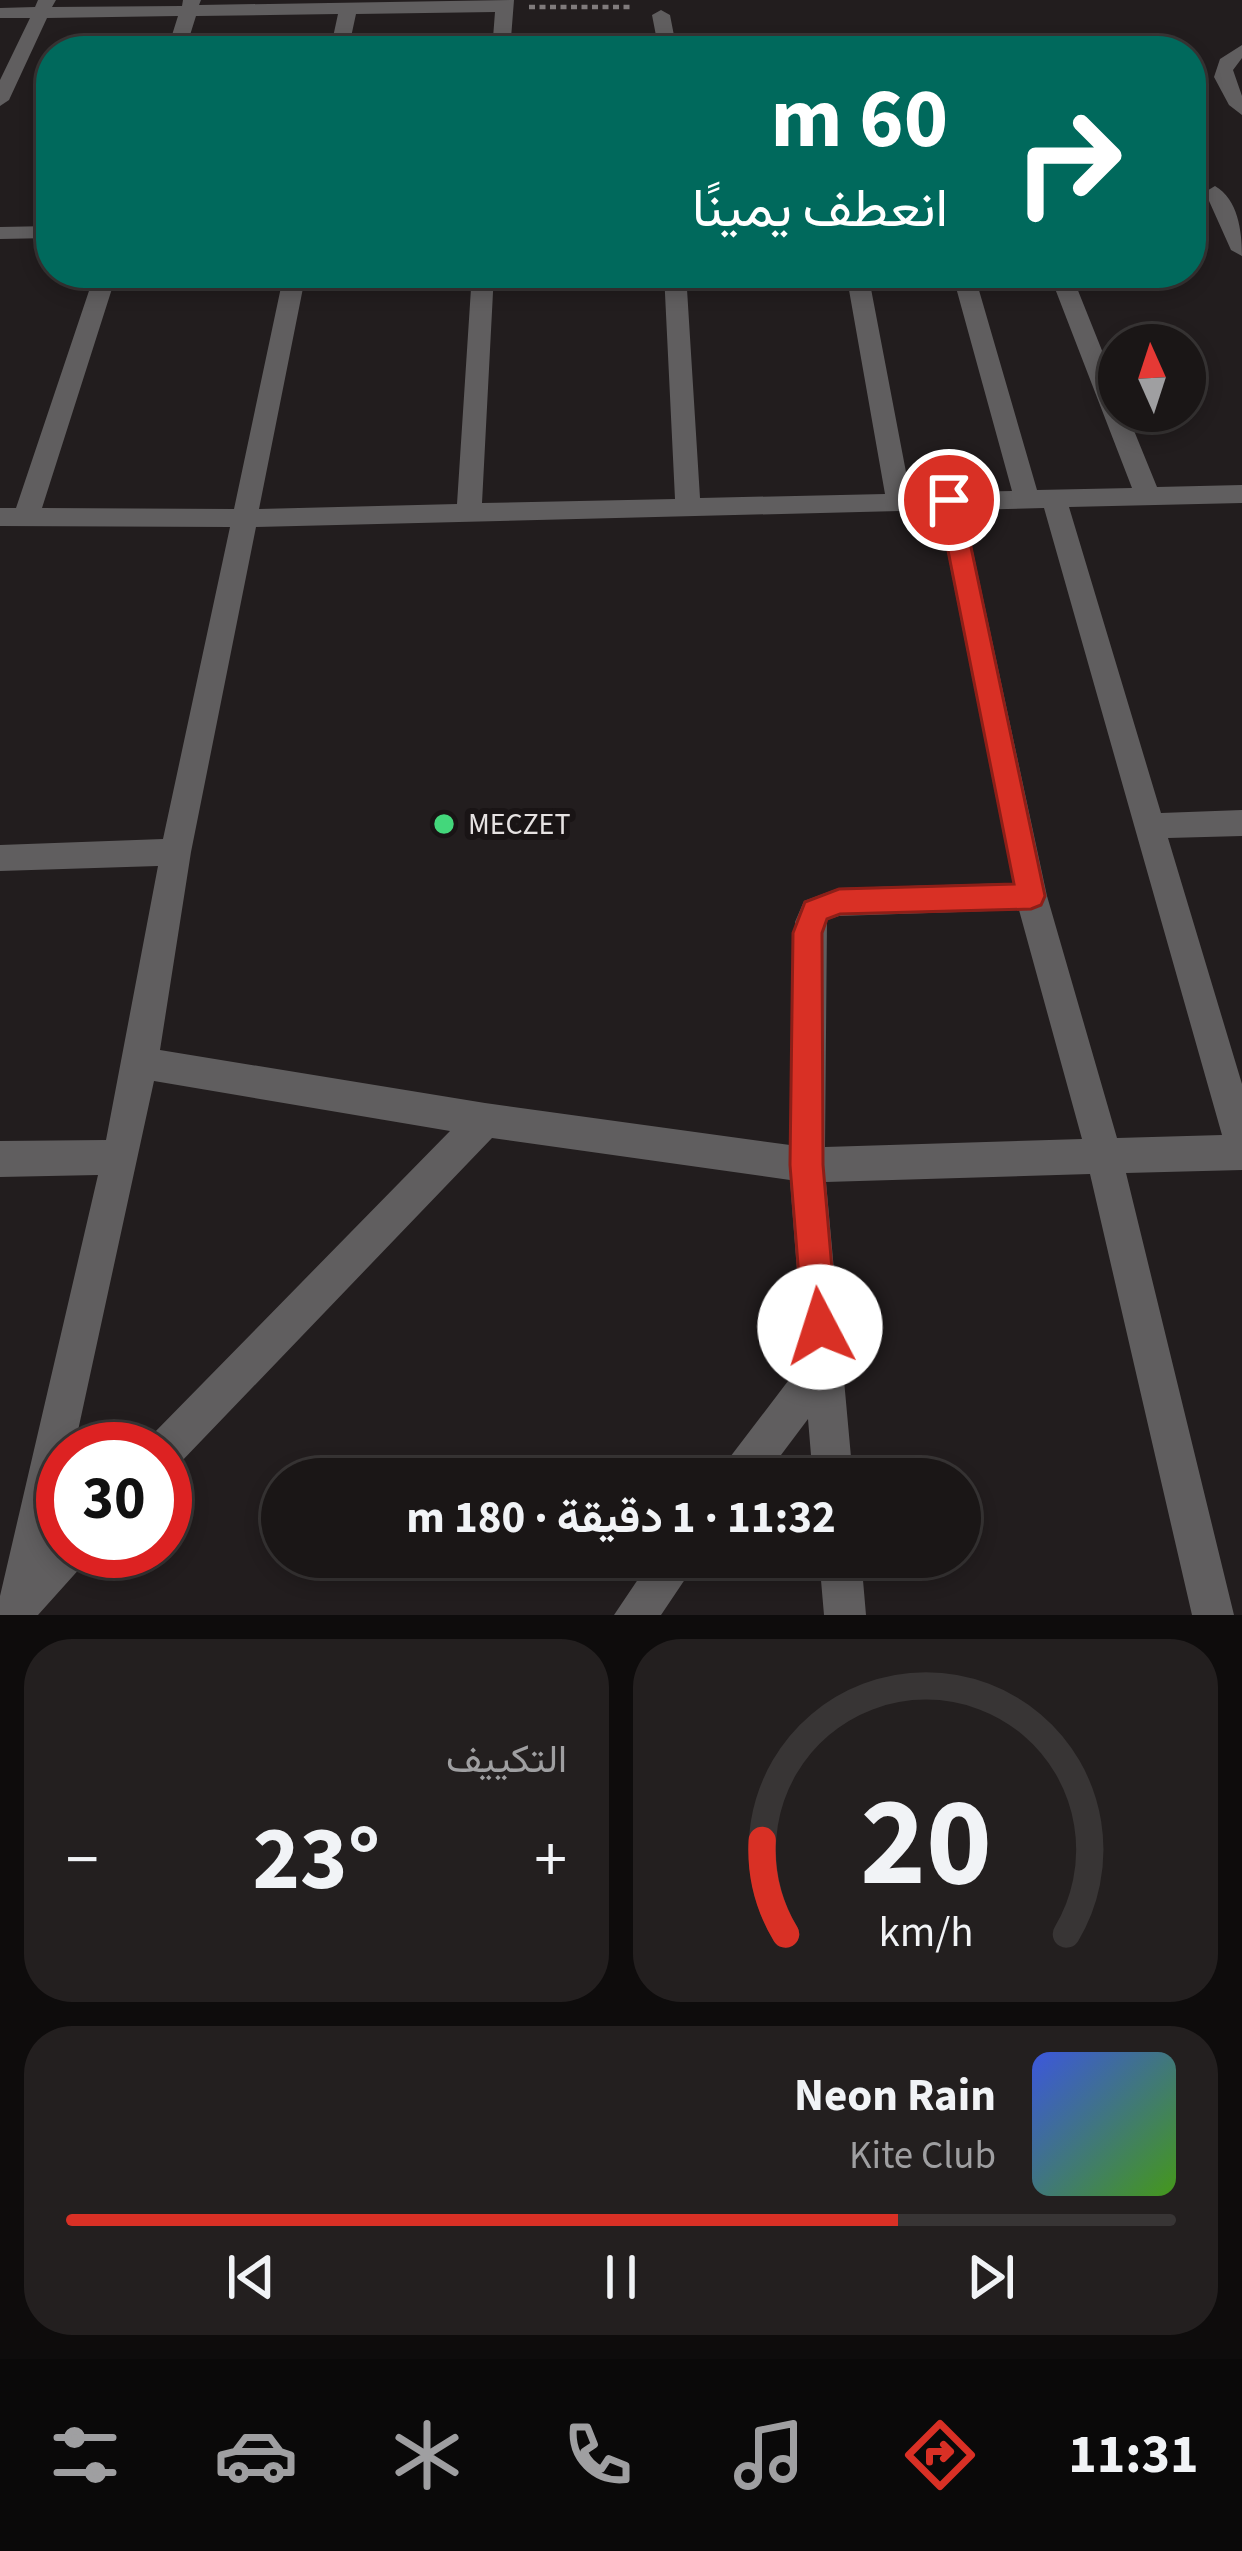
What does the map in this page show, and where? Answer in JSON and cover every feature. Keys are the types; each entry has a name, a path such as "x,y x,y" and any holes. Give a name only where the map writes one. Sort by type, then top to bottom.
{"street":[{"path":"0,13 44,6 504,3 502,36"},
{"path":"342,36 349,4"},
{"path":"181,36 190,5"},
{"path":"0,100 44,6"},
{"path":"662,15 666,36"},
{"path":"1242,50 1224,63 1215,85 1242,109"},
{"path":"1206,192 1242,197"},
{"path":"1215,192 1242,250"},
{"path":"0,213 36,213"},
{"path":"0,233 36,232"},
{"path":"100,288 13,518 247,518 1242,494"},
{"path":"19,1607 141,1063 176,852 292,288"},
{"path":"469,512 482,288"},
{"path":"676,288 688,507"},
{"path":"859,288 899,500"},
{"path":"141,1063 485,1120 806,1165 1242,1148 1150,826 968,288"},
{"path":"1066,288 1148,497"},
{"path":"949,500 1031,896 1104,1156 1213,1615"},
{"path":"1150,826 1242,823"},
{"path":"0,858 176,852"},
{"path":"831,1458 806,1165 808,933 815,910 839,902 1031,896"},
{"path":"192,1422 485,1120"},
{"path":"0,1159 119,1157"},
{"path":"754,1458 823,1367"},
{"path":"19,1607 44,1578"},
{"path":"635,1615 663,1578"},
{"path":"842,1578 845,1615"}],"path":[{"path":"504,3 645,7 662,15"}],"place":[{"name":"MECZET","path":"444,824"}],"route":[{"path":"820,1327 806,1165 808,933 815,910 839,902 1031,896 949,500"}]}
